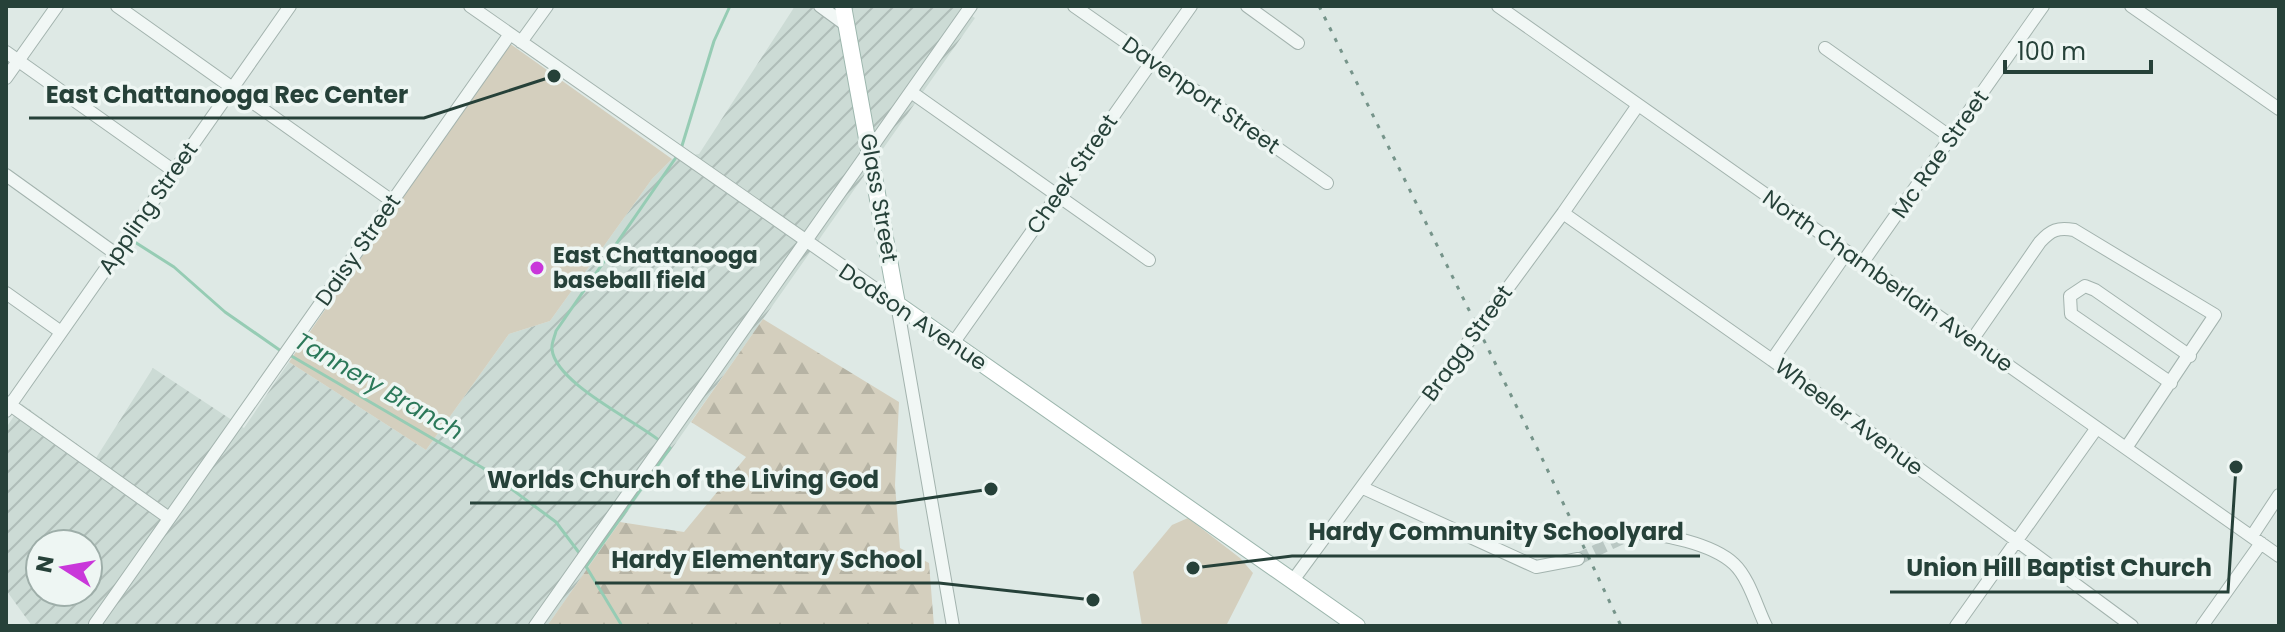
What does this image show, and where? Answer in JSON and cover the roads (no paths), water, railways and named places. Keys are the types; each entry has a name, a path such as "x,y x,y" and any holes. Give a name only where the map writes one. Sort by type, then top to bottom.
{"main road":[{"name":"Glass Street","path":"843,6 897,304"},
{"name":"Dodson Avenue","path":"897,304 1294,579 1345,623"}],"street":[{"path":"6,78 57,6"},
{"path":"117,6 392,201"},
{"name":"Appling Street","path":"7,406 290,6"},
{"name":"Dodson Avenue","path":"470,6 805,243 897,304"},
{"path":"521,42 547,6"},
{"path":"820,6 846,25"},
{"path":"535,626 971,6"},
{"name":"Davenport Street","path":"1074,6 1327,183"},
{"name":"Cheek Street","path":"954,342 1191,6"},
{"path":"1247,6 1298,43"},
{"name":"North Chamberlain Avenue","path":"1498,6 2279,556"},
{"name":"Mc Rae Street","path":"1863,262 2043,6"},
{"path":"2131,6 2277,102"},
{"name":"Daisy Street","path":"95,624 510,34"},
{"path":"1825,48 1952,138"},
{"path":"6,52 174,171"},
{"path":"911,92 1149,260"},
{"name":"Bragg Street","path":"1294,579 1563,213 1638,105"},
{"path":"6,175 116,254"},
{"name":"Wheeler Avenue","path":"1563,213 1772,360 2132,626"},
{"path":"1972,340 2040,242 2051,231 2062,227 2074,230 2142,268 2215,315 2126,448"},
{"path":"1772,360 1847,252"},
{"path":"2171,383 2071,314 2070,296 2085,286 2095,290 2190,356"},
{"path":"6,293 61,332"},
{"name":"Glass Street","path":"897,304 953,626"},
{"path":"7,406 169,518"},
{"path":"1956,626 2096,429"},
{"path":"1363,488 1536,567 1578,559"},
{"path":"2202,626 2256,540 2279,495"},
{"path":"1633,533 1669,535 1727,559 1737,566 1766,626"}],"waterway":[{"path":"681,149 714,41 730,6"},
{"path":"660,441 581,388 557,362 552,347 556,331 677,156"},
{"name":"Tannery Branch","path":"130,239 174,267 225,312 281,351"},
{"name":"Tannery Branch","path":"288,354 483,468 556,522 580,554"},
{"path":"586,567 670,448 666,445"},
{"name":"Tannery Branch","path":"587,568 622,626"}],"tunnel":[{"path":"1578,559 1633,533"}],"railway":[{"path":"1319,6 1540,454 1621,626"}],"place":[{"name":"East Chattanooga Rec Center","path":"554,76"},
{"name":"East Chattanooga baseball field","path":"537,268"},
{"name":"Union Hill Baptist Church","path":"2236,467"},
{"name":"Worlds Church of the Living God","path":"991,489"},
{"name":"Hardy Community Schoolyard","path":"1193,568"},
{"name":"Hardy Elementary School","path":"1093,600"}]}
